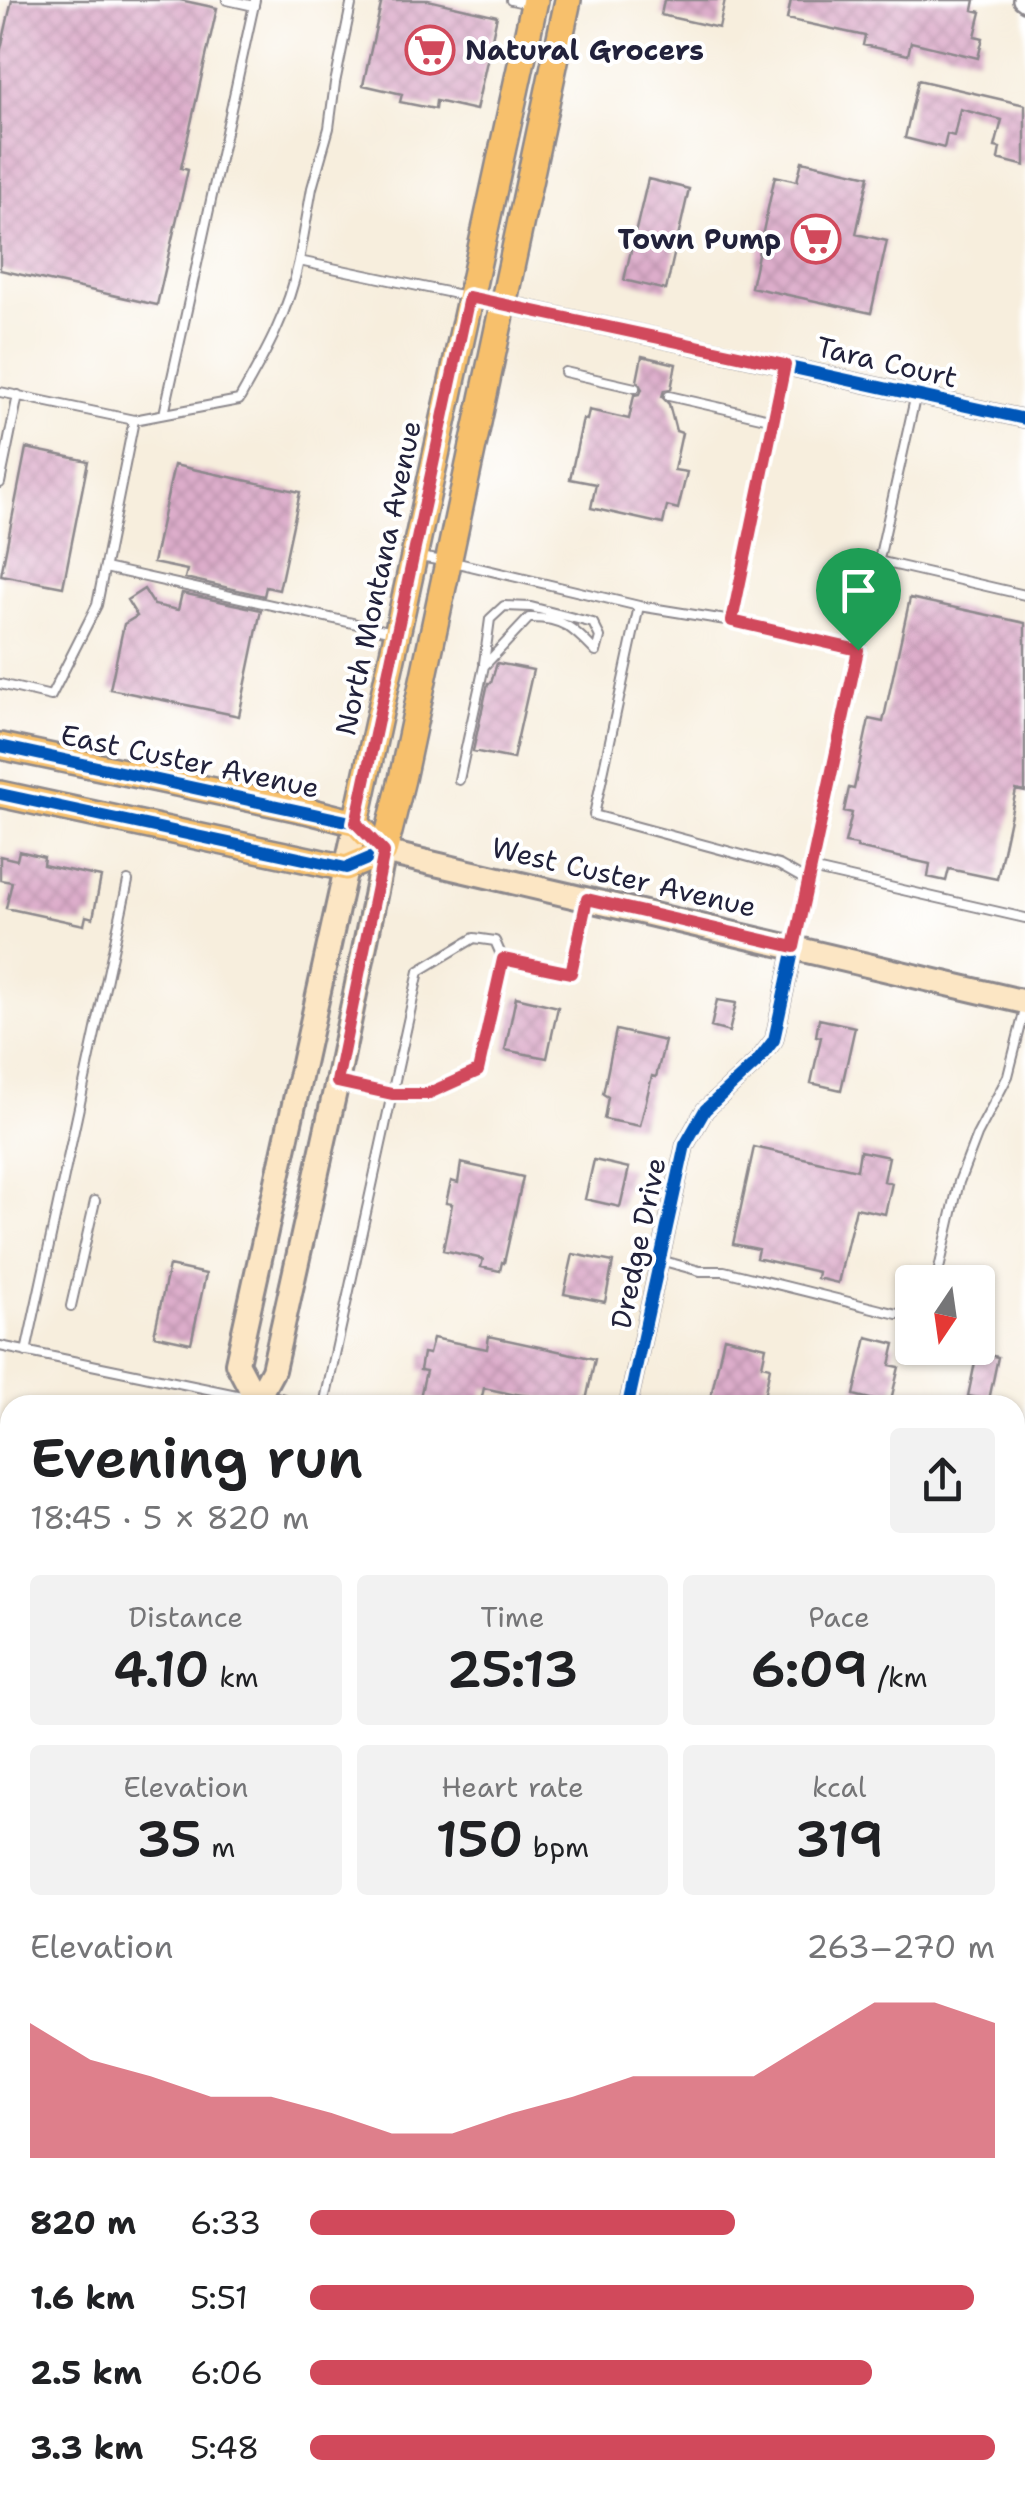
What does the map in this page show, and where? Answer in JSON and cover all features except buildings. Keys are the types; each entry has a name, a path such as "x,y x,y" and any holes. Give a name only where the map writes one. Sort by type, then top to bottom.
{"main road":[{"path":"259,1395 273,1370 337,1082 568,0"},
{"name":"North Montana Avenue","path":"252,1395 237,1364 398,633 526,2"},
{"name":"East Custer Avenue","path":"0,746 356,823"},
{"path":"0,794 346,868 384,852"},
{"path":"356,823 384,852"},
{"name":"West Custer Avenue","path":"384,852 794,947 1025,1006"}],"street":[{"name":"Tara Court","path":"504,304 1025,419"},
{"name":"Dredge Drive","path":"630,1395 685,1145 705,1110 757,1062 774,1040 794,947"}],"lane":[{"path":"164,414 254,3 227,0"},
{"path":"0,392 134,420 240,400 292,295 352,0"},
{"path":"298,261 504,304"},
{"path":"732,621 785,365"},
{"path":"565,372 636,388"},
{"path":"794,947 916,394"},
{"path":"0,482 18,396"},
{"path":"669,396 774,420"},
{"path":"0,684 51,696 97,605 134,420"},
{"path":"414,556 858,650"},
{"path":"878,561 1025,595"},
{"path":"105,568 398,633"},
{"path":"459,780 490,619 504,606 531,607 593,623 600,637 596,652 569,624 529,618 484,666"},
{"path":"639,606 594,815 779,865 809,882"},
{"path":"811,869 1025,918"},
{"path":"26,1352 128,880"},
{"path":"503,959 571,973 587,899"},
{"path":"326,1395 392,1094 419,971 474,938 495,941 503,959 478,1071 427,1094 392,1094 337,1082"},
{"path":"940,1265 959,1182 977,1135 1008,1076 1025,1006"},
{"path":"71,1306 95,1200"},
{"path":"660,1260 700,1271 724,1271 895,1314"},
{"path":"0,1346 223,1395"}],"cycle path":[{"path":"504,304 1025,419"},
{"path":"0,746 356,823 384,852 346,868 0,794"},
{"path":"630,1395 685,1145 705,1110 757,1062 774,1040 794,947"}],"place":[{"name":"Natural Grocers","path":"430,50"},
{"name":"Town Pump","path":"816,239"}],"route":[{"path":"469,297 785,365 732,621 858,650 794,947 587,899 571,973 503,959 478,1071 427,1094 392,1094 337,1082 384,852 356,823 469,297"}]}
